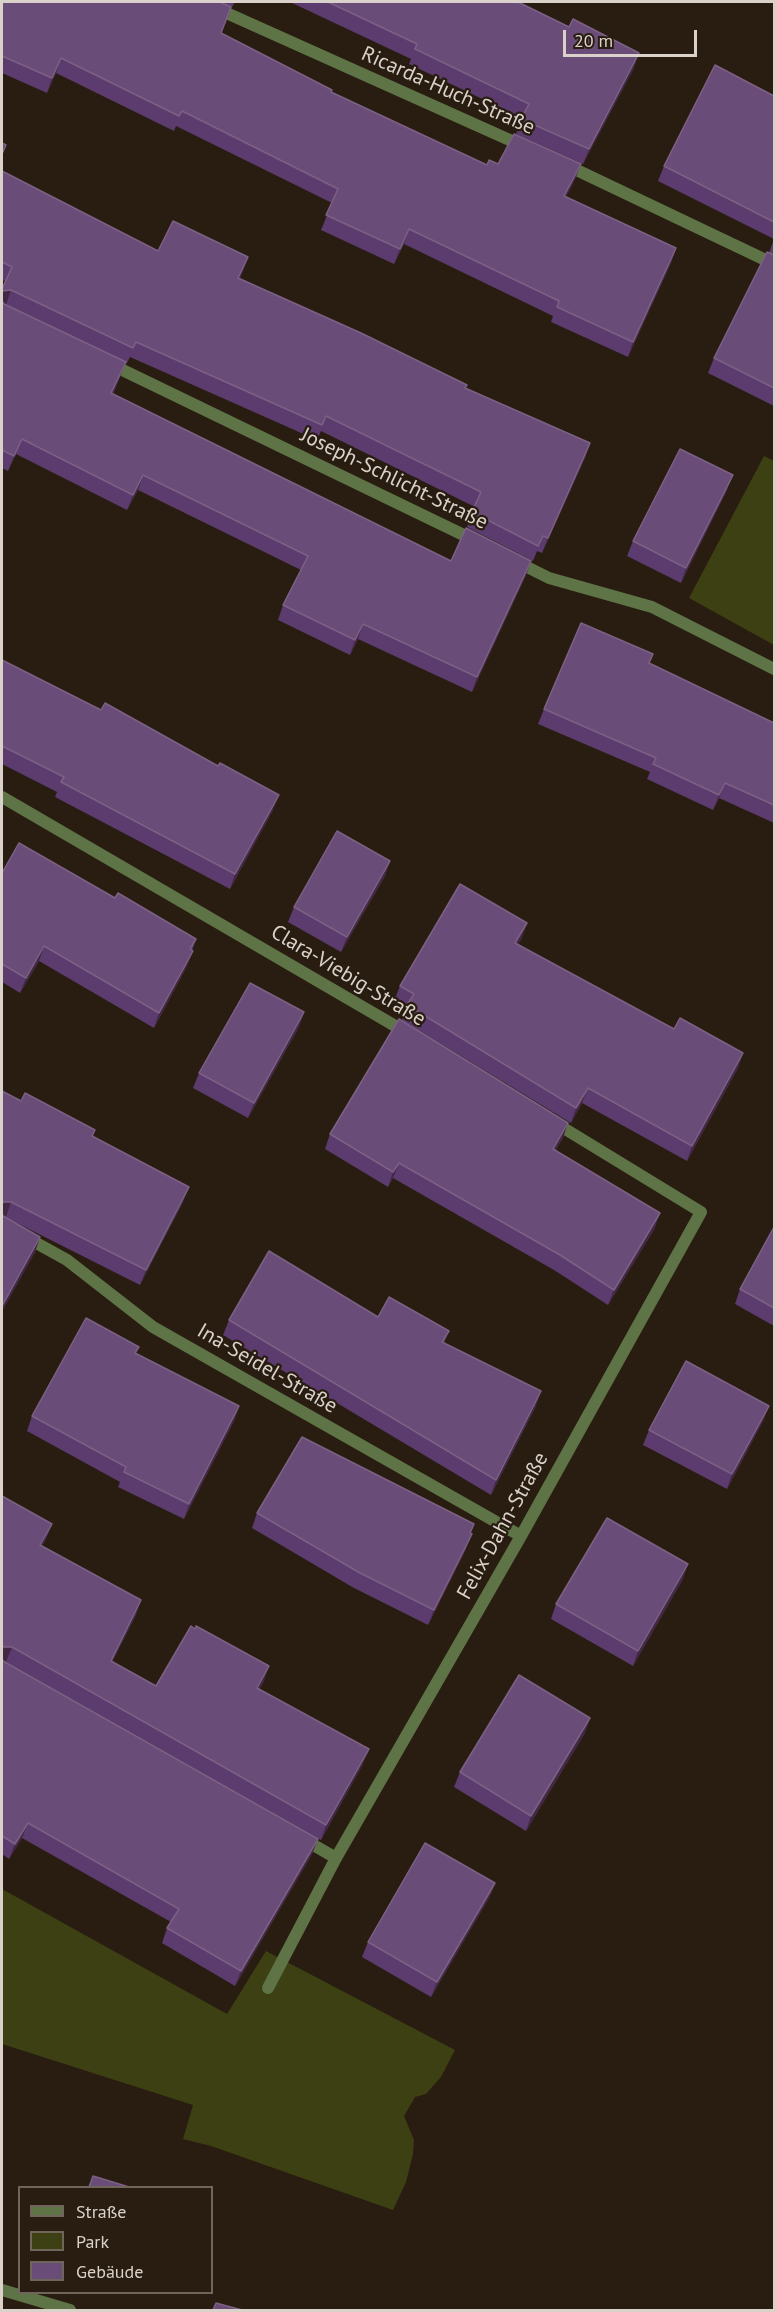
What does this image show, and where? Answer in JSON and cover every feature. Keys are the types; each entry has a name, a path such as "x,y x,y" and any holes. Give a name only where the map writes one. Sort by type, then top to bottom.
{"street":[{"name":"Ricarda-Huch-Straße","path":"202,2 535,152"},
{"path":"557,161 774,264"},
{"name":"Joseph-Schlicht-Straße","path":"98,358 488,547"},
{"path":"508,557 549,578 652,607 774,669"},
{"name":"Clara-Viebig-Straße","path":"2,797 421,1042"},
{"name":"Felix-Dahn-Straße","path":"268,1988 336,1858 521,1536 701,1212 541,1115"},
{"name":"Ina-Seidel-Straße","path":"2,1224 67,1260 153,1327 521,1536"},
{"path":"296,1835 336,1858"},
{"path":"2,2290 70,2310"}],"green space":[{"path":"764,456 774,461 774,645 689,598"},
{"path":"2,1889 227,2014 266,1951 455,2050 441,2077 426,2094 415,2097 404,2116 414,2140 413,2154 406,2182 393,2210 211,2146 183,2139 193,2105 2,2044"}],"building":[{"path":"2,2 220,2 231,7 221,33 332,90 331,92 487,165 489,160 498,164 514,134 581,164 564,196 676,248 633,342 557,307 559,301 409,229 400,249 326,215 338,189 182,111 179,116 61,58 52,78 2,56"},
{"path":"328,2 518,2 569,27 573,19 639,53 589,149 521,119 529,104 415,49 417,44"},
{"path":"715,65 774,96 774,222 664,166"},
{"path":"2,171 158,251 173,221 248,257 238,278 361,333 467,385 465,388 590,443 548,538 543,536 538,546 472,512 481,492 326,416 322,425 136,342 133,348 11,290 2,291 12,267 2,262"},
{"path":"767,252 774,255 774,388 714,358"},
{"path":"2,301 4,304 126,362 111,393 451,561 466,528 531,561 477,677 363,624 355,640 283,605 308,556 143,475 133,495 22,439 14,456 2,450"},
{"path":"680,449 733,475 686,568 633,541"},
{"path":"581,623 653,654 649,663 774,723 774,805 725,783 719,795 653,764 656,758 544,709"},
{"path":"2,660 101,710 105,703 218,766 220,763 279,795 235,874 61,782 64,777 2,746"},
{"path":"337,831 390,861 347,937 294,907"},
{"path":"19,843 115,898 118,893 196,939 190,949 193,951 159,1013 44,946 26,978 2,964 2,873"},
{"path":"460,884 527,923 515,943 674,1029 680,1018 743,1053 692,1146 588,1088 576,1108 407,1005 414,994 400,986"},
{"path":"250,983 304,1012 254,1103 199,1073"},
{"path":"399,1019 568,1123 553,1149 660,1213 614,1290 560,1255 399,1163 393,1172 330,1134"},
{"path":"2,1091 21,1101 25,1093 95,1130 92,1136 189,1187 146,1270 11,1202 3,1202 2,1205"},
{"path":"2,1213 3,1216 40,1237 2,1306"},
{"path":"774,1227 774,1308 740,1289"},
{"path":"269,1251 378,1317 389,1297 449,1331 442,1342 541,1391 496,1480 229,1320"},
{"path":"86,1318 139,1347 135,1353 239,1406 189,1504 124,1472 126,1467 32,1416"},
{"path":"686,1361 769,1406 732,1474 649,1430"},
{"path":"302,1437 474,1524 470,1533 472,1534 434,1610 360,1573 257,1513"},
{"path":"2,1496 52,1524 40,1545 141,1600 111,1661 156,1686 191,1626 195,1629 196,1626 269,1666 257,1688 369,1749 326,1825 12,1647 3,1647 2,1650"},
{"path":"607,1518 688,1564 638,1651 556,1604"},
{"path":"2,1658 3,1661 318,1839 241,1971 167,1928 179,1909 28,1823 15,1844 2,1836"},
{"path":"519,1675 590,1718 531,1816 460,1772"},
{"path":"425,1843 495,1883 437,1982 368,1942"},
{"path":"93,2176 126,2186 89,2186"},
{"path":"216,2303 242,2310 213,2310"}]}
